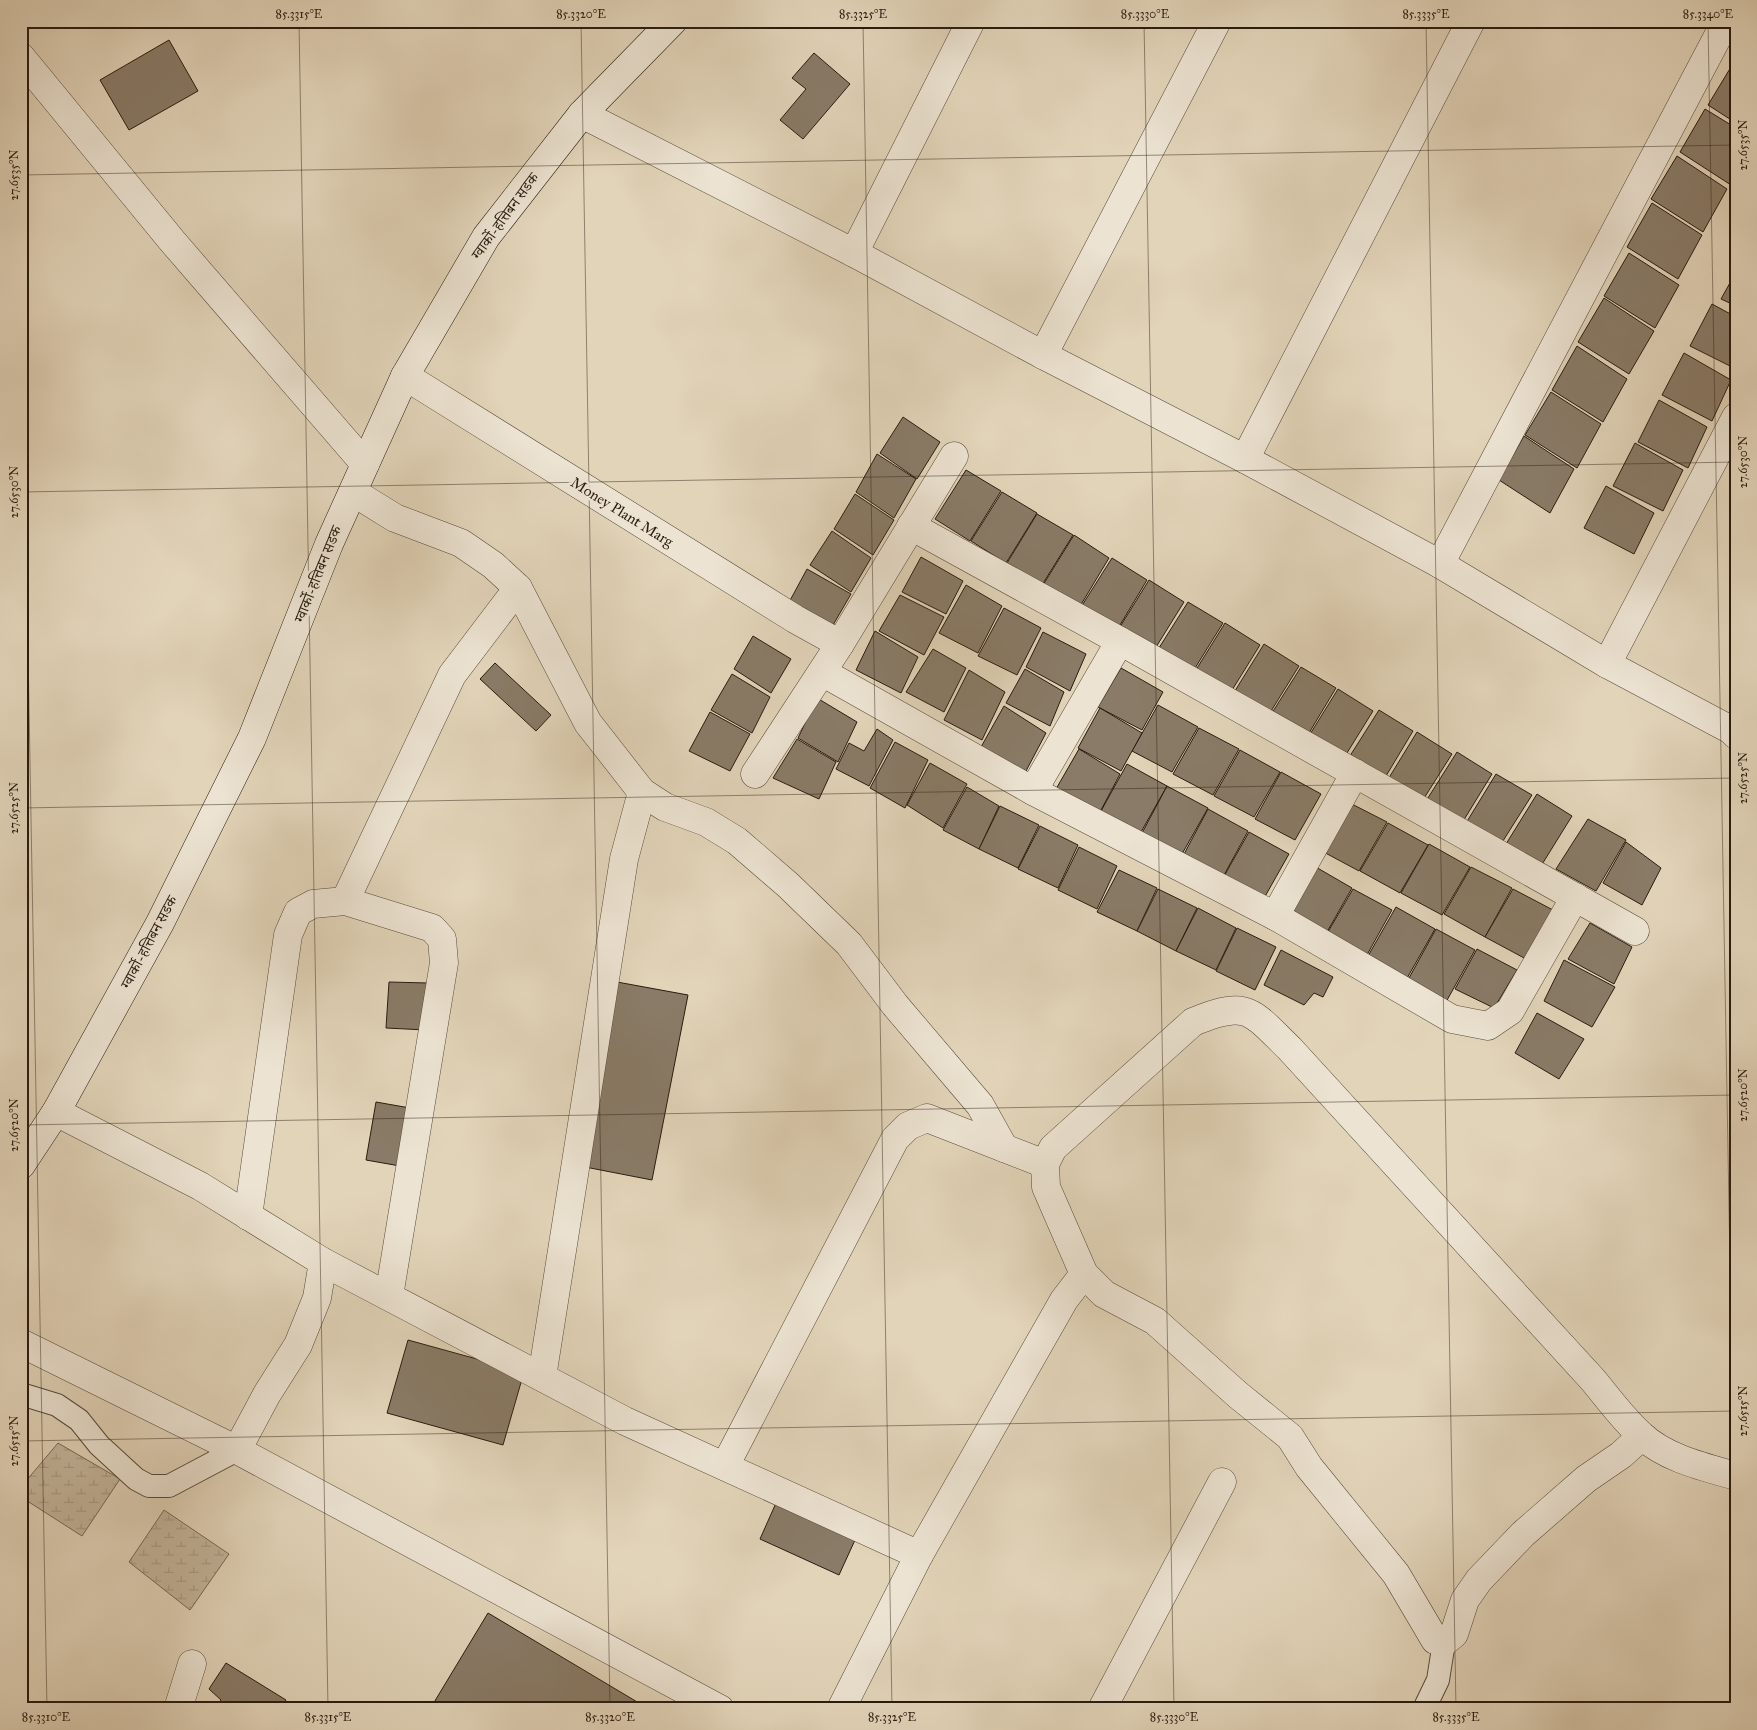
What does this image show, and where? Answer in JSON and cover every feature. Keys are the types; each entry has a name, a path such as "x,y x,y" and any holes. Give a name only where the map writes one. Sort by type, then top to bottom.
{"street":[{"name":"ग्वार्को-हत्तिबन सडक","path":"21,1165 56,1112 160,923 252,738 330,544 406,376 486,237 582,114 673,21"},
{"path":"854,253 971,21"},
{"path":"1043,355 1217,21"},
{"path":"1244,459 1471,21"},
{"path":"1440,564 1726,21"},
{"path":"21,57 173,242 365,464"},
{"path":"582,114 854,253 1440,564 1607,664 1731,730 1736,735"},
{"name":"Money Plant Marg","path":"406,376 795,619 840,644"},
{"path":"1607,664 1736,417"},
{"path":"754,774 840,644 954,456"},
{"path":"353,492 395,518 461,543 493,564 518,588 588,723 642,792 665,806 706,822 737,841 788,885 849,944 895,1005 980,1105 1004,1148"},
{"path":"911,526 1120,641 1635,931"},
{"path":"345,901 452,675 518,588"},
{"path":"1033,791 1120,641"},
{"path":"822,672 1033,791 1275,916 1452,1019 1488,1026 1510,1012 1575,897"},
{"path":"1275,916 1355,773"},
{"path":"542,1377 624,858 642,792"},
{"path":"248,1216 288,935 298,912 313,904 345,901 432,928 442,939 444,963 389,1296"},
{"path":"1642,1436 1621,1455 1586,1479 1516,1541 1479,1580 1465,1600 1454,1634 1444,1642 1435,1640 1396,1574 1309,1467 1290,1437 1238,1395 1155,1322 1104,1294 1084,1274 1046,1187 1046,1164 1053,1148 1194,1022 1216,1012 1241,1009 1257,1016 1290,1049 1642,1436 1667,1452 1707,1468 1736,1476"},
{"path":"56,1112 200,1186 323,1262 625,1421 919,1555"},
{"path":"725,1466 895,1139 908,1126 927,1118 1046,1164"},
{"path":"237,1450 267,1394 298,1345 317,1298 323,1262"},
{"path":"841,1709 919,1555 1064,1300 1084,1274"},
{"path":"21,1343 237,1450 720,1709"},
{"path":"1102,1709 1222,1482"},
{"path":"178,1709 192,1664"}],"lane":[{"path":"21,1394 57,1405 79,1420 99,1445 136,1479 149,1486 170,1486 237,1450"},
{"path":"1424,1709 1438,1680 1444,1642"}],"green space":[{"path":"58,1443 120,1479 82,1536 21,1497 21,1487"},
{"path":"164,1510 229,1554 190,1610 129,1562"}],"building":[{"path":"169,40 198,91 129,130 100,80"},
{"path":"814,53 850,84 803,139 780,120 806,89 792,78"},
{"path":"1734,62 1736,63 1736,123 1708,105"},
{"path":"1705,109 1736,128 1736,177 1731,185 1680,152"},
{"path":"1677,156 1727,189 1703,232 1651,199"},
{"path":"1652,203 1702,235 1678,279 1627,247"},
{"path":"1629,253 1679,285 1655,328 1604,296"},
{"path":"1736,272 1736,306 1721,299"},
{"path":"1604,298 1654,331 1629,374 1578,342"},
{"path":"1712,304 1736,317 1736,369 1690,346"},
{"path":"1577,346 1627,379 1603,422 1552,390"},
{"path":"1684,353 1731,380 1712,421 1662,395"},
{"path":"1551,392 1601,424 1577,468 1525,435"},
{"path":"1659,400 1707,427 1688,468 1638,442"},
{"path":"903,417 940,442 917,479 880,453"},
{"path":"1524,436 1574,469 1550,513 1499,480"},
{"path":"1635,443 1683,470 1663,511 1613,486"},
{"path":"877,454 916,479 894,518 856,492"},
{"path":"966,470 1001,491 970,541 935,519"},
{"path":"1606,486 1654,513 1634,554 1584,528"},
{"path":"1002,492 1037,513 1006,563 971,541"},
{"path":"855,494 894,520 873,555 834,529"},
{"path":"1037,514 1073,535 1042,585 1007,563"},
{"path":"832,531 871,558 851,592 810,565"},
{"path":"1074,535 1109,558 1079,608 1043,585"},
{"path":"921,557 963,581 946,614 902,592"},
{"path":"1112,558 1147,580 1117,630 1081,607"},
{"path":"807,569 851,594 829,632 787,606"},
{"path":"1149,580 1184,602 1153,652 1118,630"},
{"path":"966,585 1002,606 978,653 939,633"},
{"path":"900,595 944,617 924,655 879,631"},
{"path":"1188,602 1223,623 1192,673 1157,651"},
{"path":"1004,608 1041,628 1017,675 978,656"},
{"path":"1225,623 1260,645 1229,695 1194,673"},
{"path":"875,631 918,657 901,693 856,670"},
{"path":"1043,632 1086,654 1070,691 1026,667"},
{"path":"753,636 791,659 771,693 734,669"},
{"path":"1264,644 1299,666 1268,716 1233,694"},
{"path":"933,649 966,668 944,712 906,692"},
{"path":"495,663 551,715 536,731 480,679"},
{"path":"1301,667 1336,688 1306,738 1270,716"},
{"path":"1121,668 1163,692 1142,730 1098,707"},
{"path":"1025,669 1064,692 1050,726 1006,703"},
{"path":"969,670 1005,692 982,740 944,720"},
{"path":"732,674 770,697 752,733 711,710"},
{"path":"1338,689 1373,711 1342,761 1307,739"},
{"path":"817,698 857,722 838,762 798,738"},
{"path":"1158,705 1198,727 1172,772 1132,751"},
{"path":"1004,706 1046,733 1026,771 981,747"},
{"path":"1100,708 1142,733 1121,771 1078,748"},
{"path":"1379,710 1413,731 1383,781 1348,759"},
{"path":"710,712 750,734 730,771 689,751"},
{"path":"1199,728 1239,749 1213,795 1173,774"},
{"path":"877,729 893,740 869,786 836,769 849,743 864,751"},
{"path":"1417,732 1452,754 1421,803 1387,781"},
{"path":"797,739 836,762 819,799 773,778"},
{"path":"895,742 928,760 905,808 870,788"},
{"path":"1079,749 1120,774 1100,812 1056,789"},
{"path":"1240,750 1280,772 1254,817 1214,796"},
{"path":"1457,752 1492,774 1462,823 1426,801"},
{"path":"930,763 967,784 943,828 907,805"},
{"path":"1127,764 1167,786 1141,832 1101,811"},
{"path":"1281,772 1321,794 1295,840 1255,819"},
{"path":"1496,774 1532,795 1501,844 1466,823"},
{"path":"1167,786 1208,808 1182,854 1142,833"},
{"path":"967,787 999,806 979,849 943,830"},
{"path":"1537,794 1572,816 1541,866 1506,844"},
{"path":"1346,801 1387,822 1359,871 1318,849"},
{"path":"1000,806 1039,825 1018,868 979,849"},
{"path":"1208,809 1248,831 1223,877 1183,856"},
{"path":"1588,819 1626,840 1596,891 1556,869"},
{"path":"1388,823 1428,845 1400,893 1360,871"},
{"path":"1040,826 1078,845 1058,888 1018,869"},
{"path":"1249,832 1289,854 1263,900 1223,878"},
{"path":"1626,842 1661,868 1642,905 1603,883"},
{"path":"1429,844 1470,867 1442,915 1401,893"},
{"path":"1079,847 1117,866 1097,909 1058,890"},
{"path":"1314,866 1352,888 1323,939 1286,915"},
{"path":"1471,867 1512,888 1485,937 1444,914"},
{"path":"1119,870 1157,888 1137,931 1097,912"},
{"path":"1158,889 1197,908 1176,951 1137,931"},
{"path":"1353,889 1392,910 1363,962 1325,937"},
{"path":"1513,889 1553,910 1526,959 1485,937"},
{"path":"1396,907 1435,929 1406,980 1368,956"},
{"path":"1198,908 1236,928 1216,970 1176,951"},
{"path":"1590,923 1632,947 1614,984 1568,959"},
{"path":"1237,928 1276,947 1255,990 1216,971"},
{"path":"1436,929 1475,950 1446,1002 1409,978"},
{"path":"1477,949 1517,970 1494,1008 1455,989"},
{"path":"1281,950 1333,977 1323,997 1314,993 1304,1005 1264,985"},
{"path":"1564,960 1615,987 1592,1027 1544,1001"},
{"path":"389,982 428,983 426,1030 386,1028"},
{"path":"617,982 688,995 652,1180 580,1166"},
{"path":"1537,1013 1584,1039 1559,1079 1515,1053"},
{"path":"376,1102 410,1108 400,1166 366,1160"},
{"path":"408,1340 524,1372 503,1445 387,1413"},
{"path":"776,1503 855,1540 839,1575 760,1539"},
{"path":"488,1613 649,1709 430,1709"},
{"path":"226,1663 286,1700 281,1709 215,1709 221,1700 209,1689"}]}
